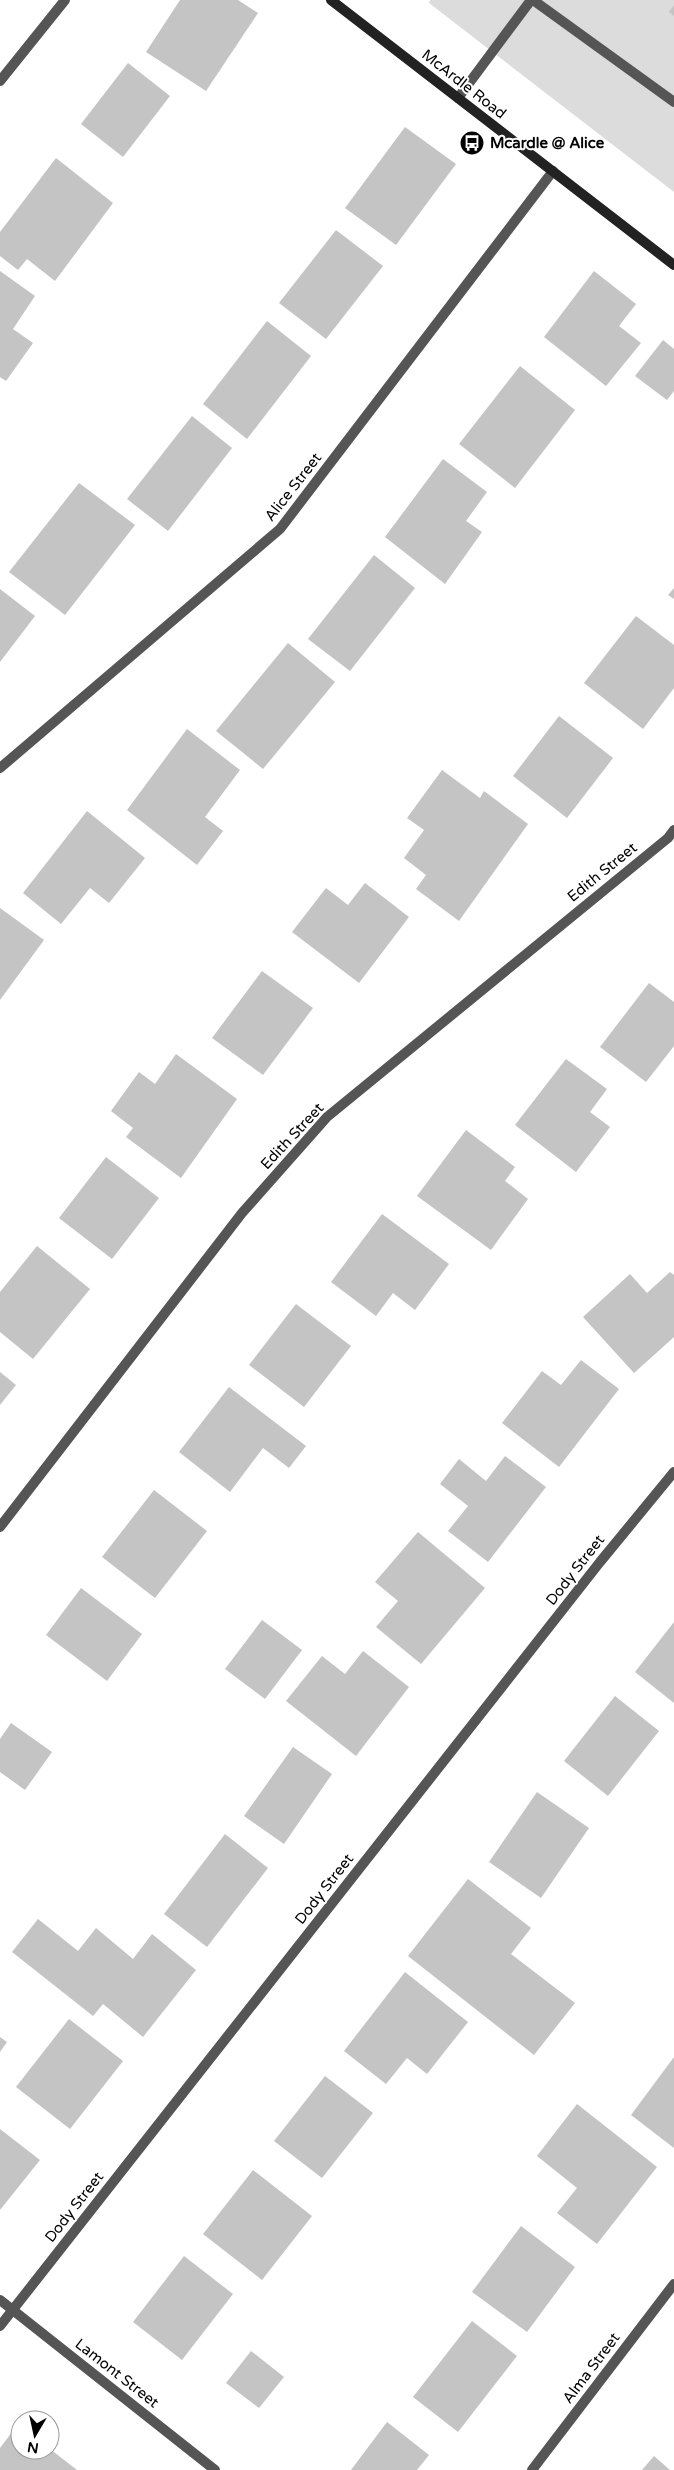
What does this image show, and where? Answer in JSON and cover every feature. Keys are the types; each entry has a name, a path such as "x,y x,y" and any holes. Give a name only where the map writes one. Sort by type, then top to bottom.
{"main road":[{"name":"McArdle Road","path":"330,0 674,265"}],"street":[{"path":"0,81 65,0"},
{"path":"458,98 532,0 674,102"},
{"name":"Alice Street","path":"0,768 280,529 553,171"},
{"name":"Edith Street","path":"0,1527 242,1213 327,1117 660,844 674,830"},
{"name":"Dody Street","path":"0,2326 588,1577 674,1472"},
{"name":"Alma Street","path":"532,2470 674,2284"},
{"name":"Lamont Street","path":"0,2300 216,2470"}],"shaded area":[{"path":"430,0 674,0 674,192 429,3"}],"building":[{"path":"180,0 238,0 258,13 206,91 146,52"},
{"path":"674,5 674,16 669,12"},
{"path":"128,63 170,96 123,157 81,124"},
{"path":"405,127 456,164 396,245 345,208"},
{"path":"56,158 113,203 55,281 27,259 18,270 0,256 0,232"},
{"path":"336,230 383,266 326,339 279,303"},
{"path":"0,271 35,296 13,329 33,343 6,381 0,377"},
{"path":"594,271 636,304 619,326 641,343 606,386 544,337"},
{"path":"267,321 311,356 247,439 203,404"},
{"path":"663,340 674,349 674,391 667,400 635,376"},
{"path":"520,366 575,410 515,488 459,444"},
{"path":"192,416 232,448 168,531 127,499"},
{"path":"443,459 487,492 466,521 482,532 445,584 385,537"},
{"path":"79,483 135,525 65,615 9,572"},
{"path":"374,555 415,588 350,671 308,639"},
{"path":"674,588 674,599 668,595"},
{"path":"0,589 35,616 0,662"},
{"path":"636,616 674,645 674,688 643,729 584,683"},
{"path":"288,643 335,682 263,769 216,731"},
{"path":"559,716 613,758 567,818 513,776"},
{"path":"187,729 240,770 205,817 223,831 197,865 127,810"},
{"path":"442,770 480,798 484,791 528,824 459,921 416,889 426,875 404,858 424,830 407,818"},
{"path":"87,811 145,858 109,903 90,888 61,924 23,893"},
{"path":"365,883 409,917 359,983 292,932 326,888 348,905"},
{"path":"0,908 44,940 0,1000"},
{"path":"262,971 313,1008 263,1075 212,1038"},
{"path":"649,983 674,1002 674,1046 646,1082 600,1047"},
{"path":"176,1054 237,1099 181,1178 126,1137 133,1128 111,1111 139,1072 155,1084"},
{"path":"566,1059 607,1089 590,1112 610,1127 576,1172 515,1125"},
{"path":"466,1130 515,1167 505,1181 528,1199 491,1250 417,1196"},
{"path":"106,1157 159,1198 112,1259 59,1218"},
{"path":"382,1214 449,1264 415,1310 393,1293 376,1316 331,1282"},
{"path":"37,1246 90,1289 33,1359 0,1332 0,1292"},
{"path":"670,1272 674,1275 674,1337 634,1373 583,1317 630,1274 647,1293"},
{"path":"296,1304 351,1346 304,1407 249,1365"},
{"path":"581,1360 619,1389 559,1467 502,1423 542,1371 561,1385"},
{"path":"0,1372 16,1385 0,1405"},
{"path":"229,1387 306,1446 289,1468 263,1448 230,1492 179,1452"},
{"path":"505,1456 546,1487 488,1562 448,1531 468,1506 440,1484 459,1459 486,1481"},
{"path":"154,1490 207,1531 155,1598 102,1557"},
{"path":"418,1532 485,1588 421,1664 376,1627 398,1601 375,1582"},
{"path":"81,1588 142,1634 107,1681 46,1635"},
{"path":"262,1620 302,1650 265,1699 225,1669"},
{"path":"674,1622 674,1703 635,1672"},
{"path":"363,1651 409,1687 356,1756 286,1701 322,1656 345,1674"},
{"path":"615,1696 659,1731 608,1796 564,1761"},
{"path":"11,1723 52,1752 25,1790 0,1772 0,1739"},
{"path":"293,1747 332,1774 284,1844 244,1816"},
{"path":"537,1792 589,1828 541,1898 489,1862"},
{"path":"225,1834 268,1868 207,1947 164,1914"},
{"path":"468,1879 531,1928 511,1954 575,2003 534,2055 408,1956"},
{"path":"38,1919 78,1951 96,1928 133,1959 152,1934 196,1970 143,2037 103,2004 93,2016 12,1952"},
{"path":"405,1972 468,2022 427,2074 407,2058 386,2084 344,2051"},
{"path":"69,2019 123,2061 70,2129 16,2087"},
{"path":"0,2037 7,2042 0,2052"},
{"path":"674,2057 674,2148 631,2115"},
{"path":"325,2076 373,2113 322,2178 274,2141"},
{"path":"577,2104 657,2167 597,2244 557,2213 577,2188 537,2156"},
{"path":"0,2129 40,2160 0,2210"},
{"path":"253,2170 312,2216 262,2280 203,2234"},
{"path":"521,2226 575,2267 527,2332 472,2292"},
{"path":"184,2256 233,2294 182,2360 133,2322"},
{"path":"472,2321 517,2356 458,2432 413,2397"},
{"path":"251,2351 284,2377 259,2408 226,2383"},
{"path":"387,2422 429,2455 417,2470 351,2470"},
{"path":"10,2435 10,2460 60,2460 60,2457 77,2470 0,2470 0,2448"},
{"path":"654,2456 670,2470 642,2470"}],"place":[{"name":"Mcardle @ Alice","path":"472,143"}]}
